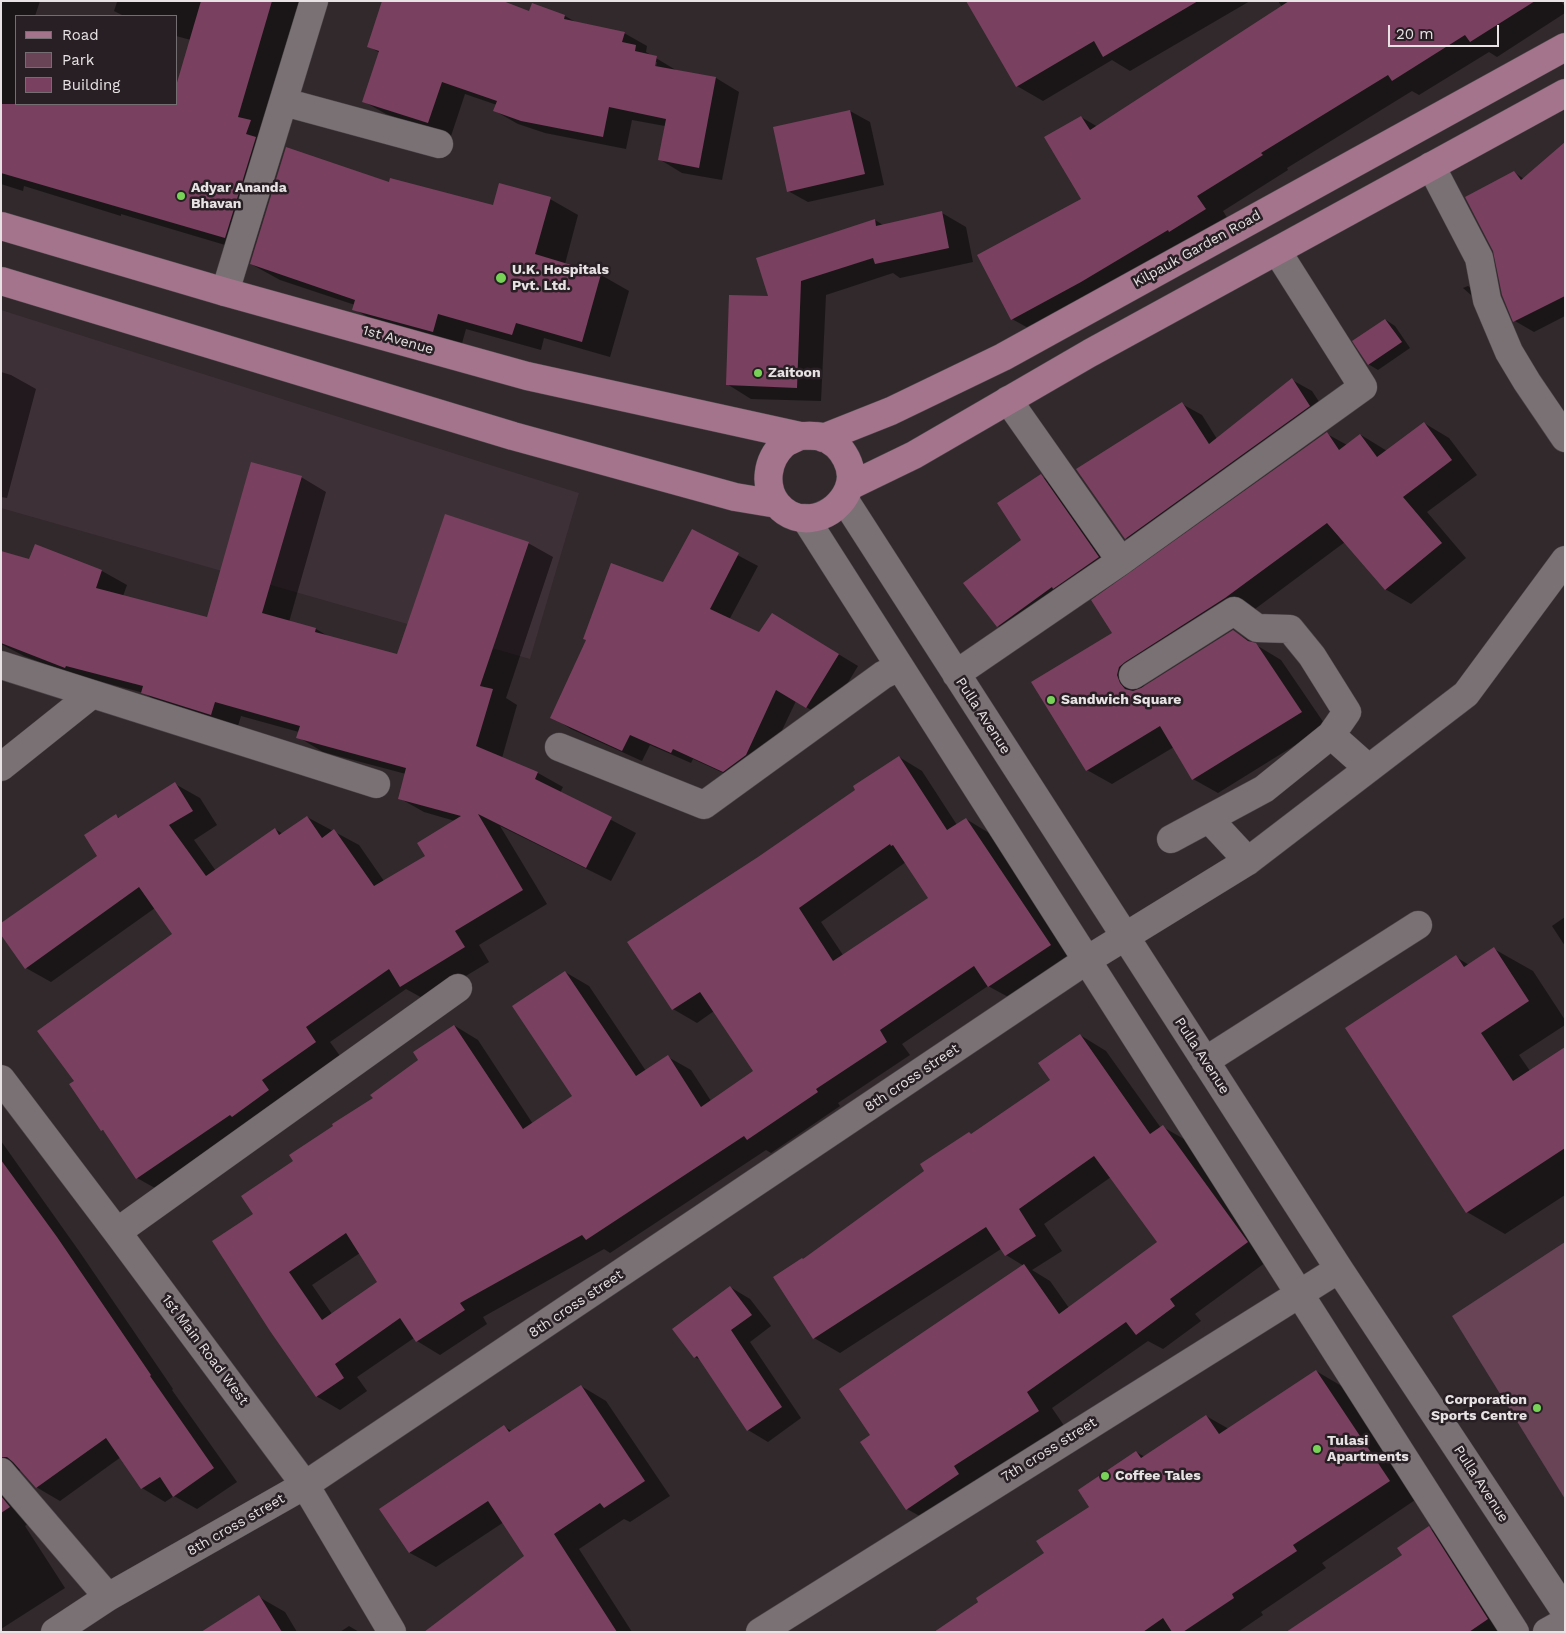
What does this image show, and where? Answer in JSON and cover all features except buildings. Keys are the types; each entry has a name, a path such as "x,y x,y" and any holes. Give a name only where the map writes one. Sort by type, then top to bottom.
{"main road":[{"name":"Kilpauk Garden Road","path":"812,437 891,411 1003,356 1565,47"},
{"path":"847,492 850,471 846,457 836,445 812,437 784,443 773,456 768,472 768,481 769,489 777,504 790,514 805,518 820,517 834,510 847,492 1090,353 1565,93"},
{"name":"1st Avenue","path":"1,226 225,292 527,376 812,437"},
{"path":"1,281 513,436 735,497 777,504"}],"street":[{"path":"225,292 314,1"},
{"path":"284,102 439,144"},
{"path":"1431,166 1479,258 1486,300 1510,352 1527,382 1565,438"},
{"path":"956,674 1121,561 1363,387 1277,251"},
{"path":"1008,400 1121,561"},
{"name":"Pulla Avenue","path":"847,492 956,674 1339,1268 1565,1611"},
{"path":"805,518 1515,1632"},
{"name":"8th cross street","path":"55,1632 108,1597 306,1486 1087,960 1248,861 1466,694 1565,560"},
{"path":"1133,675 1234,612 1257,628 1290,629 1312,656 1347,712 1331,735 1264,789 1171,839"},
{"path":"1,666 376,784"},
{"path":"559,747 704,805 883,675 899,667"},
{"path":"1,767 90,695"},
{"path":"1331,735 1368,768"},
{"path":"1209,819 1248,861"},
{"path":"1205,1061 1418,925"},
{"path":"117,1232 458,988"},
{"name":"1st Main Road West","path":"1,1079 306,1486 392,1632"},
{"name":"7th cross street","path":"760,1632 1339,1268"},
{"path":"1,1472 108,1597"},
{"path":"1547,1632 1565,1622"}],"shaded area":[{"path":"1,310 579,493 530,659 1,508"}],"green space":[{"name":"Corporation Sports Centre","path":"1565,1242 1565,1499 1452,1316"}],"place":[{"name":"Adyar Ananda Bhavan","path":"181,196"},
{"name":"U.K. Hospitals Pvt. Ltd.","path":"501,278"},
{"name":"Zaitoon","path":"758,373"},
{"name":"Sandwich Square","path":"1051,700"},
{"name":"Corporation Sports Centre","path":"1537,1408"},
{"name":"Tulasi Apartments","path":"1317,1449"},
{"name":"Coffee Tales","path":"1105,1476"}]}
